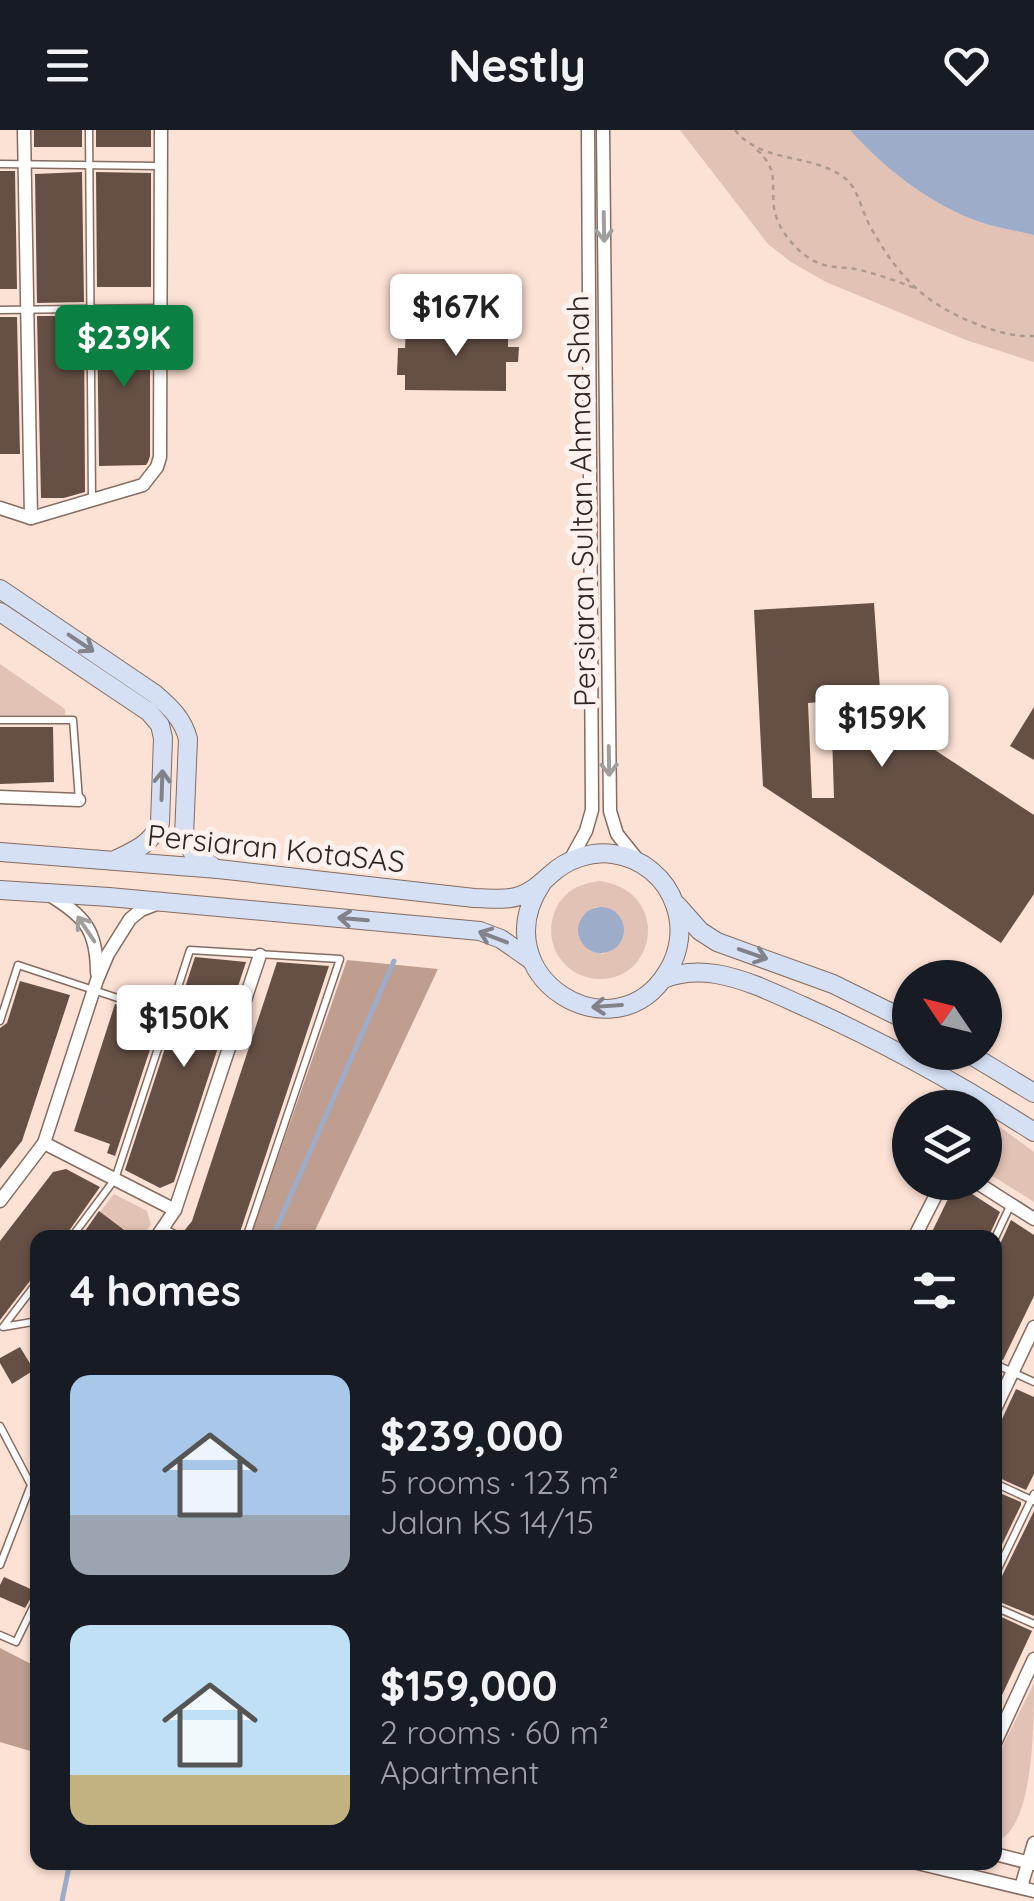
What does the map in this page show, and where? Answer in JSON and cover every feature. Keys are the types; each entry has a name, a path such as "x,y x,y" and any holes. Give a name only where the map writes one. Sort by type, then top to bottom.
{"main road":[{"path":"0,588 154,694 176,714 188,739 184,836 194,853 218,869"},
{"path":"0,612 149,712 160,725 160,823 148,842 117,860"},
{"name":"Persiaran KotaSAS","path":"0,848 509,899 524,895 569,862"},
{"path":"569,862 600,854 639,862 660,879 691,922 717,942 834,984 892,1013"},
{"path":"531,960 526,920 542,883"},
{"name":"Persiaran KotaSAS","path":"0,890 480,931 501,939 531,960 555,992 592,1008 631,1003 663,978 684,973 721,975 772,992 860,1031 941,1074 1034,1132"},
{"path":"663,978 679,942 674,902"},
{"path":"996,1070 1034,1093"}],"street":[{"path":"24,130 32,518"},
{"path":"0,508 32,518 143,485 156,467 160,457 161,130"},
{"name":"Persiaran Sultan Ahmad Shah","path":"569,862 592,810 588,130"},
{"name":"Persiaran Sultan Ahmad Shah","path":"603,130 610,811 617,834 639,862"},
{"path":"0,797 79,800"},
{"path":"46,893 68,906 95,941 95,986"},
{"path":"0,1201 44,1143 108,954 130,919 160,902"},
{"path":"161,1230 175,1210 260,954"},
{"path":"44,1143 175,1210"},
{"path":"1002,1198 1034,1219"},
{"path":"918,1230 932,1200"},
{"path":"1002,1394 1034,1327"},
{"path":"1002,1728 1034,1658"},
{"path":"948,1870 1028,1889 1034,1843"},
{"path":"1002,1856 1031,1863"}],"lane":[{"path":"89,130 92,500"},
{"path":"0,164 160,166"},
{"path":"0,310 161,308"},
{"path":"0,720 74,720 79,800"},
{"path":"77,1230 115,1179 190,950 340,959 249,1230"},
{"path":"0,1020 18,966 95,986 169,1015"},
{"path":"999,1230 1012,1204"},
{"path":"30,1292 3,1327 30,1322"},
{"path":"1002,1367 1034,1382"},
{"path":"0,1426 30,1483"},
{"path":"1002,1486 1033,1498 1002,1561"},
{"path":"0,1564 30,1488"},
{"path":"1002,1610 1034,1624"},
{"path":"0,1635 16,1642 30,1613"}],"path":[{"path":"735,130 766,158 776,187 774,206 779,224 794,246 814,262 854,269 916,289"},
{"path":"755,148 812,162 848,180 890,262 929,301 996,332 1034,336"}],"shaded area":[{"path":"680,130 850,130 891,170 938,203 979,222 1034,235 1034,362 966,340 826,282 791,262 768,244"},
{"path":"0,664 65,709 65,715 0,715"},
{"path":"599,881 622,888 638,901 646,917 648,934 643,952 633,966 618,976 597,979 566,966 553,945 551,926 557,907 569,892","holes":["595,907 606,908 621,919 623,935 619,943 602,954 579,922"]},
{"path":"347,960 438,969 315,1230 252,1230"},
{"path":"1002,1129 1034,1152 1034,1202 1002,1182"},
{"path":"114,1194 147,1211 151,1225 147,1230 125,1230 100,1212"},
{"path":"0,1648 30,1663 30,1751 0,1742"},
{"path":"1034,1683 1032,1748 1024,1798 1018,1818 1002,1837 1002,1748"}],"water":[{"path":"850,130 1034,130 1034,235 979,222 938,203 891,170"},
{"path":"601,907 617,914 624,930 617,946 601,953 585,946 578,930 585,914"}],"building":[{"path":"34,130 82,130 82,147 34,147"},
{"path":"96,130 151,130 151,147 96,147"},
{"path":"0,171 15,171 17,289 0,289"},
{"path":"82,172 84,302 37,303 35,174"},
{"path":"96,172 151,173 151,287 97,287"},
{"path":"150,315 148,462 99,466 97,316"},
{"path":"37,316 84,316 85,492 64,498 41,498"},
{"path":"0,317 17,317 20,454 0,454"},
{"path":"406,326 508,328 508,347 519,347 518,362 506,362 506,391 405,390 405,375 397,375 398,348 405,348"},
{"path":"874,603 882,719 1034,815 1034,894 1001,943 763,786 754,610","holes":["831,701 834,798 812,798 808,703"]},
{"path":"1034,707 1034,760 1010,746"},
{"path":"0,727 53,727 54,782 0,784"},
{"path":"195,957 246,962 174,1182 160,1188 125,1170"},
{"path":"277,962 329,966 241,1230 185,1230 192,1221"},
{"path":"20,981 70,995 22,1141 0,1169 0,1028 7,1023"},
{"path":"115,1004 160,1019 115,1156 107,1153 110,1144 74,1131"},
{"path":"66,1169 100,1187 70,1230 30,1230 30,1281 0,1320 0,1241 53,1172"},
{"path":"948,1200 981,1200 1000,1212 992,1230 933,1230"},
{"path":"99,1211 124,1230 86,1230"},
{"path":"1011,1220 1034,1235 1034,1296 1003,1360 1002,1360 1002,1240"},
{"path":"20,1347 30,1363 30,1373 12,1384 0,1358"},
{"path":"1016,1389 1034,1397 1034,1474 1026,1490 1002,1479 1002,1419"},
{"path":"1002,1494 1021,1505 1002,1544"},
{"path":"1034,1511 1034,1616 1002,1603 1002,1576"},
{"path":"4,1577 30,1589 25,1608 0,1597"},
{"path":"1002,1617 1032,1631 1002,1695"}],"waterway":[{"path":"276,1230 394,961"},
{"path":"62,1901 68,1870"}]}
